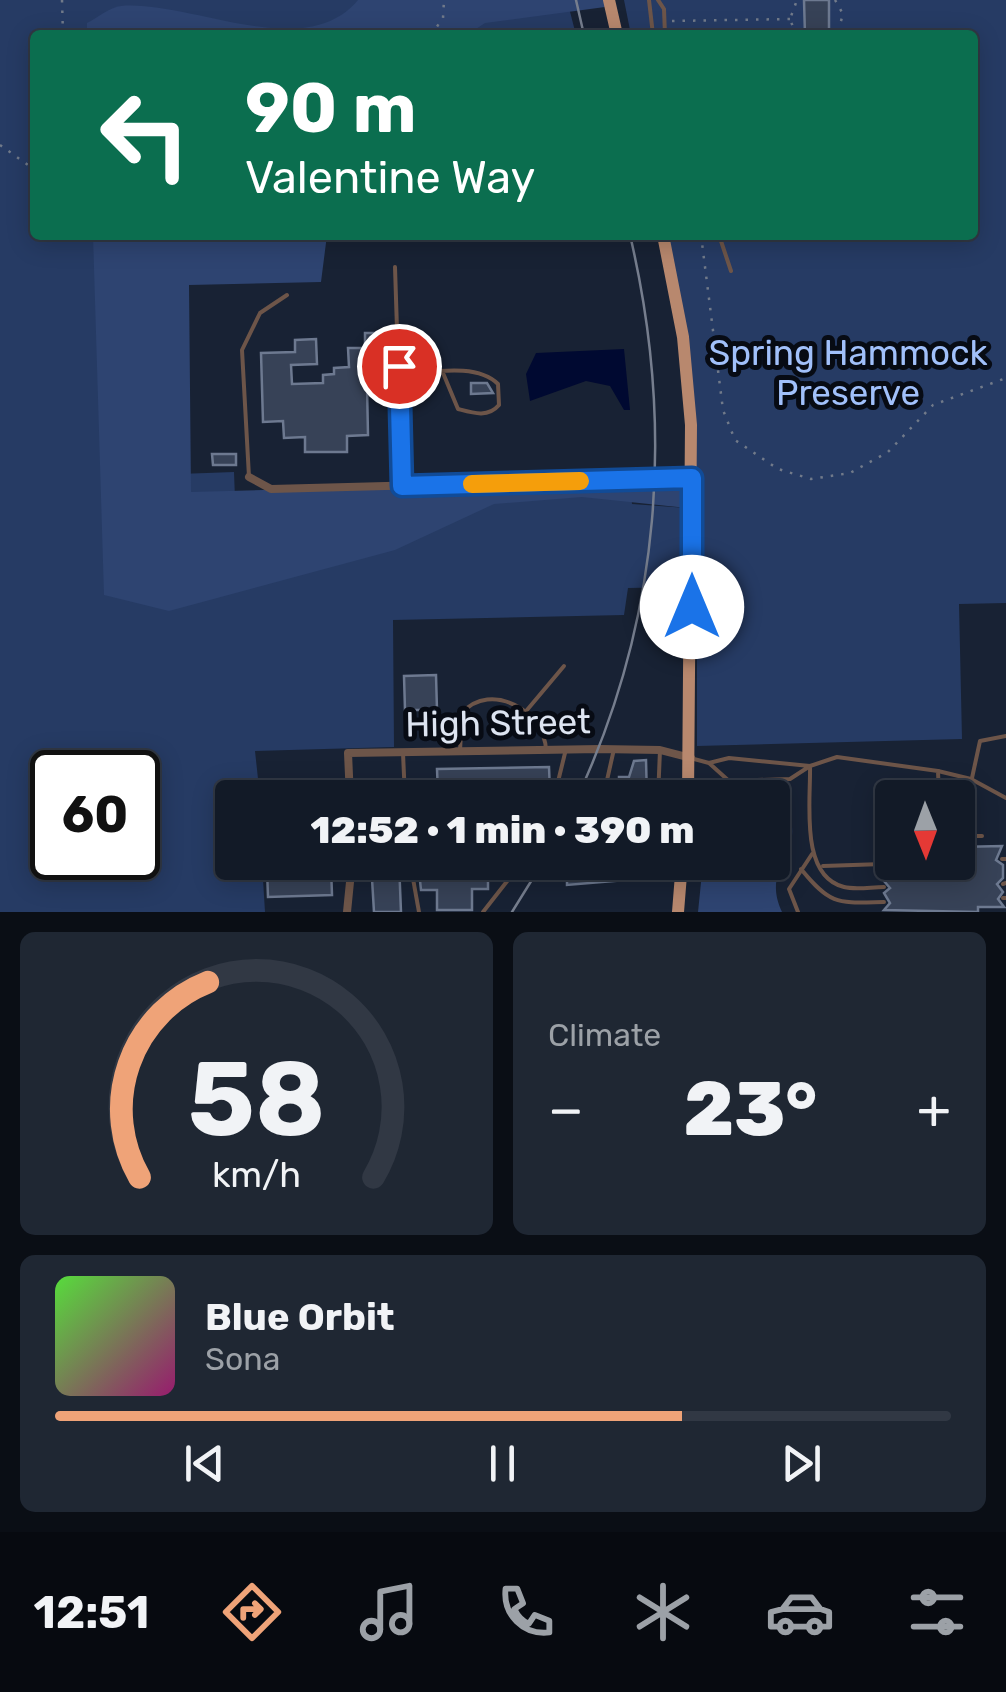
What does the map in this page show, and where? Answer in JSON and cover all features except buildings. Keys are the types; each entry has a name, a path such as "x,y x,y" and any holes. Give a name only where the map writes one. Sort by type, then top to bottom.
{"main road":[{"path":"609,0 616,30"},
{"path":"664,240 687,372 692,478 689,780"},
{"path":"678,912 680,882"}],"street":[{"path":"249,477 271,489 692,478"},
{"name":"High Street","path":"349,780 348,754 614,749 660,750 691,758"},
{"path":"347,912 350,880"}],"lane":[{"path":"649,0 653,30"},
{"path":"658,0 665,12 665,30"},
{"path":"721,240 731,271"},
{"path":"395,267 402,486"},
{"path":"249,477 242,350 260,313 287,296"},
{"path":"400,374 442,373 489,375 498,384 499,406 493,412 479,414 458,409 442,373"},
{"path":"527,710 564,666"},
{"path":"460,751 460,723 468,707 484,701 506,702 527,710 541,724 546,750"},
{"path":"691,758 708,763 729,781 790,779 810,766 837,757 938,771 972,780 980,741 1006,736"},
{"path":"558,780 566,749"},
{"path":"607,780 614,749"},
{"path":"659,780 660,750"},
{"path":"403,752 404,780"},
{"path":"708,763 729,758 810,766"},
{"path":"810,766 812,854 841,886 884,887"},
{"path":"938,771 938,780"},
{"path":"975,782 1006,798"},
{"path":"975,836 982,836"},
{"path":"798,912 789,890 812,854"},
{"path":"821,866 875,864"},
{"path":"800,869 824,897 834,902 884,902"},
{"path":"413,880 419,912"},
{"path":"483,912 508,880"},
{"path":"674,880 680,882"}],"path":[{"path":"62,0 63,30"},
{"path":"435,30 443,18 444,0"},
{"path":"794,30 790,19 796,0"},
{"path":"836,0 843,14 838,30"},
{"path":"671,21 790,19"},
{"path":"0,144 30,166"},
{"path":"701,240 722,410 736,440 778,469 810,479 850,474 888,452 933,405 1006,378"}],"green space":[{"path":"0,0 567,0 575,30 30,30 30,240 110,240 124,476 234,472 235,499 631,490 632,504 687,508 686,587 628,588 624,615 393,620 394,747 255,751 258,780 215,780 215,880 263,880 265,912 0,912"},
{"name":"Spring Hammock Preserve","path":"624,0 1006,0 1006,603 959,604 962,739 697,746 697,478 669,240 978,240 978,30 630,30"}],"shaded area":[{"path":"358,0 604,0 605,7 485,23 474,30 87,30 87,23 121,6 278,28 308,27 335,18"},
{"path":"93,240 326,240 321,282 189,285 191,492 687,478 687,508 582,497 494,504 395,550 169,611 104,595"},
{"path":"624,349 630,410 624,410 610,386 586,381 530,401 526,374 536,353"},
{"path":"701,880 777,880 782,912 698,912"}],"railway":[{"path":"576,0 583,30"},
{"path":"584,780 627,661 643,591 652,521 653,379 631,240"},
{"path":"512,912 532,880"}],"slow traffic":[{"path":"472,484 580,481"}],"route":[{"path":"399,366 402,486 692,478 692,607"}]}
